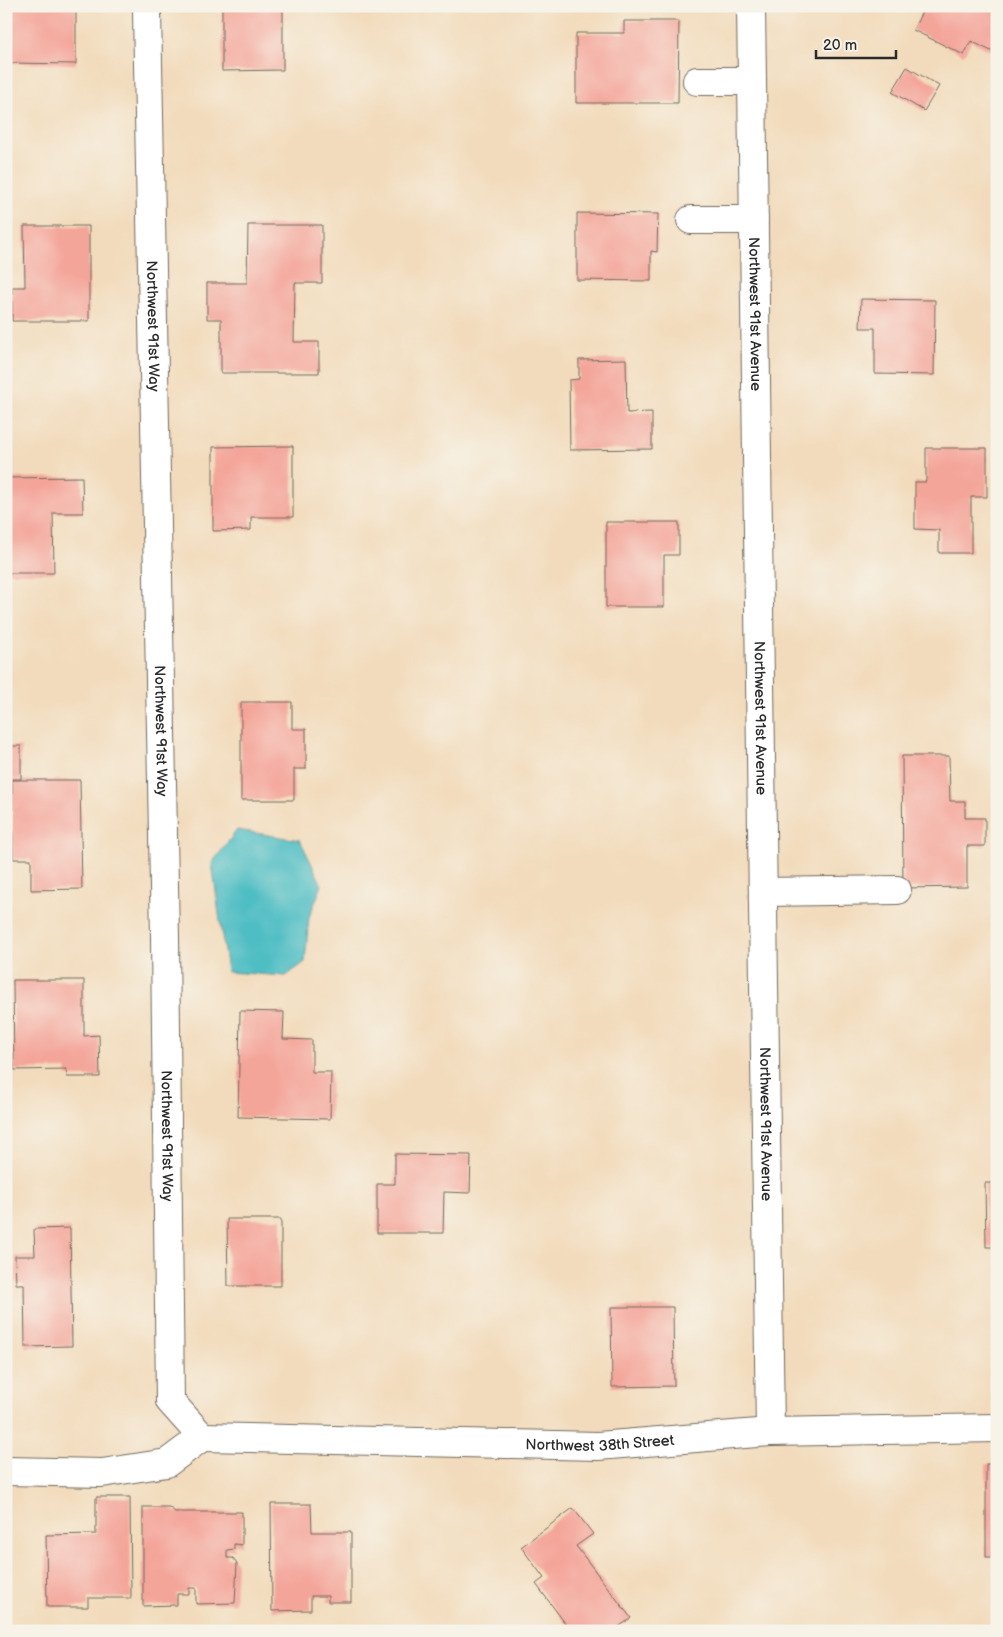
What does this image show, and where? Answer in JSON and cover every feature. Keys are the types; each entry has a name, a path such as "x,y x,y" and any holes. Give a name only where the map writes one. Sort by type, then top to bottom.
{"street":[{"name":"Northwest 91st Avenue","path":"751,6 770,1432"},
{"name":"Northwest 91st Way","path":"147,12 164,927 170,1401 202,1437"},
{"path":"697,81 752,81"},
{"path":"691,220 754,220"},
{"path":"763,892 898,890"},
{"name":"Northwest 38th Street","path":"202,1437 598,1446 770,1432 997,1428"},
{"path":"6,1472 102,1473 167,1463 202,1437"}],"water":[{"path":"237,830 300,840 322,885 309,917 305,962 286,976 227,972 212,863"}],"building":[{"path":"6,6 76,6 76,64 6,63"},
{"path":"222,6 283,6 283,70 222,71"},
{"path":"925,6 997,6 997,54 971,41 964,55 913,30"},
{"path":"624,21 679,21 678,103 576,103 576,33 624,33"},
{"path":"907,67 939,86 924,111 892,92"},
{"path":"577,213 658,214 657,252 651,251 651,281 577,280"},
{"path":"248,225 322,225 322,283 295,283 294,342 319,342 319,373 221,373 221,319 207,319 207,283 247,283"},
{"path":"24,226 89,226 89,321 12,321 12,287 25,287"},
{"path":"861,299 935,300 934,375 875,374 875,328 860,328"},
{"path":"626,359 627,413 652,412 652,449 570,450 569,380 579,379 579,360"},
{"path":"293,446 293,517 251,517 251,530 213,531 213,447"},
{"path":"926,448 987,448 987,497 971,497 971,553 939,553 939,530 915,529 915,482 926,482"},
{"path":"82,477 83,513 53,513 54,573 6,573 6,478"},
{"path":"606,522 679,522 679,555 664,555 664,607 606,607"},
{"path":"241,702 292,702 292,729 306,729 306,769 294,769 294,800 241,800"},
{"path":"6,746 21,746 21,779 6,779"},
{"path":"902,756 949,756 950,801 965,801 965,818 985,818 985,846 967,846 967,887 903,888"},
{"path":"12,780 80,780 82,889 31,890 31,859 13,859"},
{"path":"13,980 84,980 84,1036 99,1035 100,1077 67,1077 66,1069 14,1070"},
{"path":"240,1011 284,1012 283,1039 312,1040 312,1072 331,1072 330,1119 238,1117"},
{"path":"395,1154 471,1155 470,1193 444,1192 443,1233 377,1233 377,1184 395,1184"},
{"path":"985,1183 997,1183 997,1247 986,1247"},
{"path":"227,1219 281,1219 281,1286 228,1286"},
{"path":"70,1228 72,1346 25,1347 24,1284 16,1284 15,1256 35,1256 34,1229"},
{"path":"611,1307 673,1307 674,1386 612,1387"},
{"path":"986,1464 997,1464 997,1557 986,1557"},
{"path":"96,1497 130,1497 131,1598 88,1598 88,1607 47,1607 46,1535 96,1534"},
{"path":"271,1504 311,1504 312,1532 351,1532 351,1602 328,1602 328,1596 311,1596 311,1610 272,1611"},
{"path":"143,1507 169,1507 175,1512 242,1512 242,1545 234,1544 234,1549 227,1550 227,1558 233,1558 237,1563 235,1603 196,1604 196,1588 189,1588 189,1594 177,1594 177,1605 143,1606"},
{"path":"573,1508 593,1534 576,1546 631,1618 613,1631 571,1631 536,1584 544,1578 521,1547"}]}
